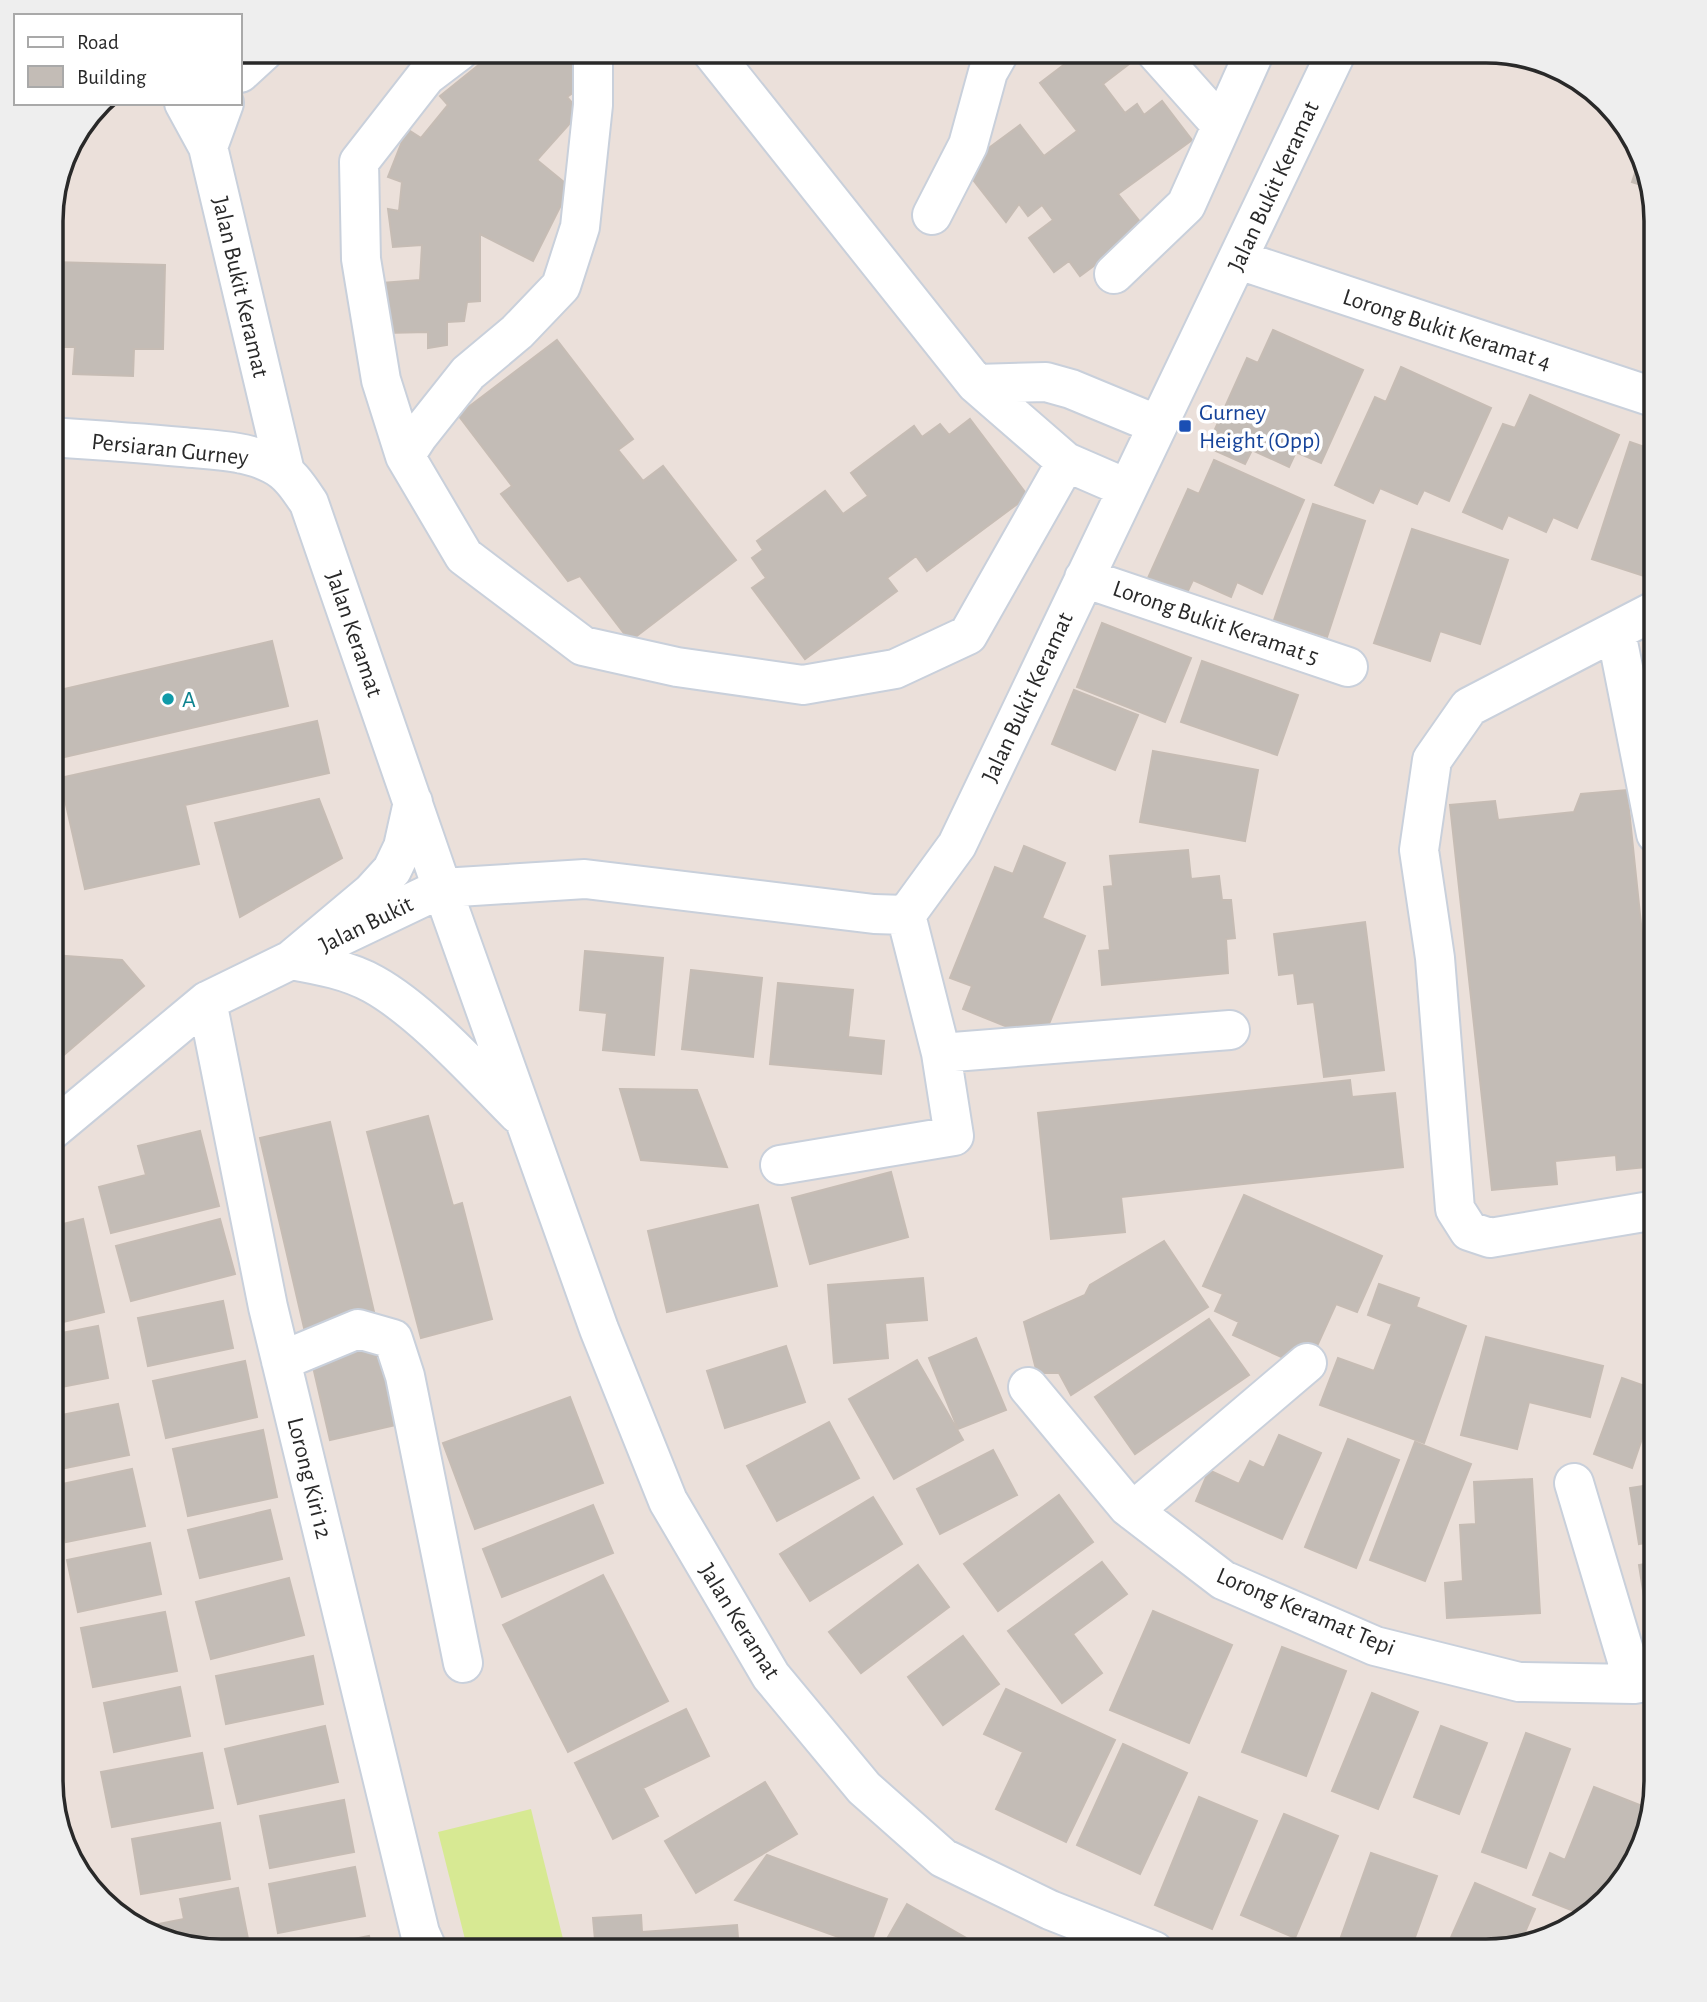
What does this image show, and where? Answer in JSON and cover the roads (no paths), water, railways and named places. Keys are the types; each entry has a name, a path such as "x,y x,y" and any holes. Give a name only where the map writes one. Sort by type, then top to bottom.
{"street":[{"path":"443,63 426,76 359,162 361,259 381,380 405,456 464,556 583,646 677,667 803,685 895,669 968,635 1066,462"},
{"path":"405,456 468,373 517,332 561,286 580,227 593,105 593,63"},
{"path":"721,63 976,384 1066,462 1126,488"},
{"path":"932,215 968,145 988,72 993,63"},
{"path":"1166,63 1221,125"},
{"path":"1114,274 1186,205 1249,63"},
{"name":"Jalan Bukit Keramat","path":"906,915 957,845 1331,63"},
{"name":"Jalan Bukit Keramat","path":"185,105 208,148 285,472"},
{"path":"208,148 223,105"},
{"name":"Lorong Bukit Keramat 4","path":"1239,260 1644,394"},
{"path":"976,384 1046,382 1071,389 1158,425"},
{"name":"Persiaran Gurney","path":"63,438 213,450 254,457 285,472"},
{"name":"Jalan Keramat","path":"285,472 309,503 599,1329 667,1502 771,1676 864,1788 943,1858 1050,1910 1124,1939"},
{"name":"Lorong Bukit Keramat 5","path":"1084,578 1348,667"},
{"path":"1644,617 1469,707 1432,760 1419,850 1435,958 1455,1209 1469,1231 1490,1238 1644,1212"},
{"path":"1616,632 1644,773"},
{"path":"63,1121 206,1001 291,960 372,892 392,870 403,847 413,802"},
{"path":"442,888 585,879 874,914 906,915 941,1054 954,1136 780,1165"},
{"name":"Jalan Bukit","path":"291,960 442,888"},
{"name":"Jalan Keramat","path":"291,960 344,971 375,985 411,1011 441,1038 526,1122"},
{"name":"Lorong Kiri 12","path":"206,1001 268,1307 423,1939"},
{"path":"941,1054 1230,1031"},
{"path":"281,1361 358,1329 393,1339 405,1376 463,1662"},
{"path":"1133,1511 1307,1363"},
{"name":"Lorong Keramat Tepi","path":"1028,1387 1133,1511 1223,1580 1375,1646 1519,1682 1644,1682"},
{"path":"1574,1483 1644,1679"}],"place":[{"name":"Gurney Height (Opp)","path":"1185,426"},
{"name":"A","path":"168,699"}]}
